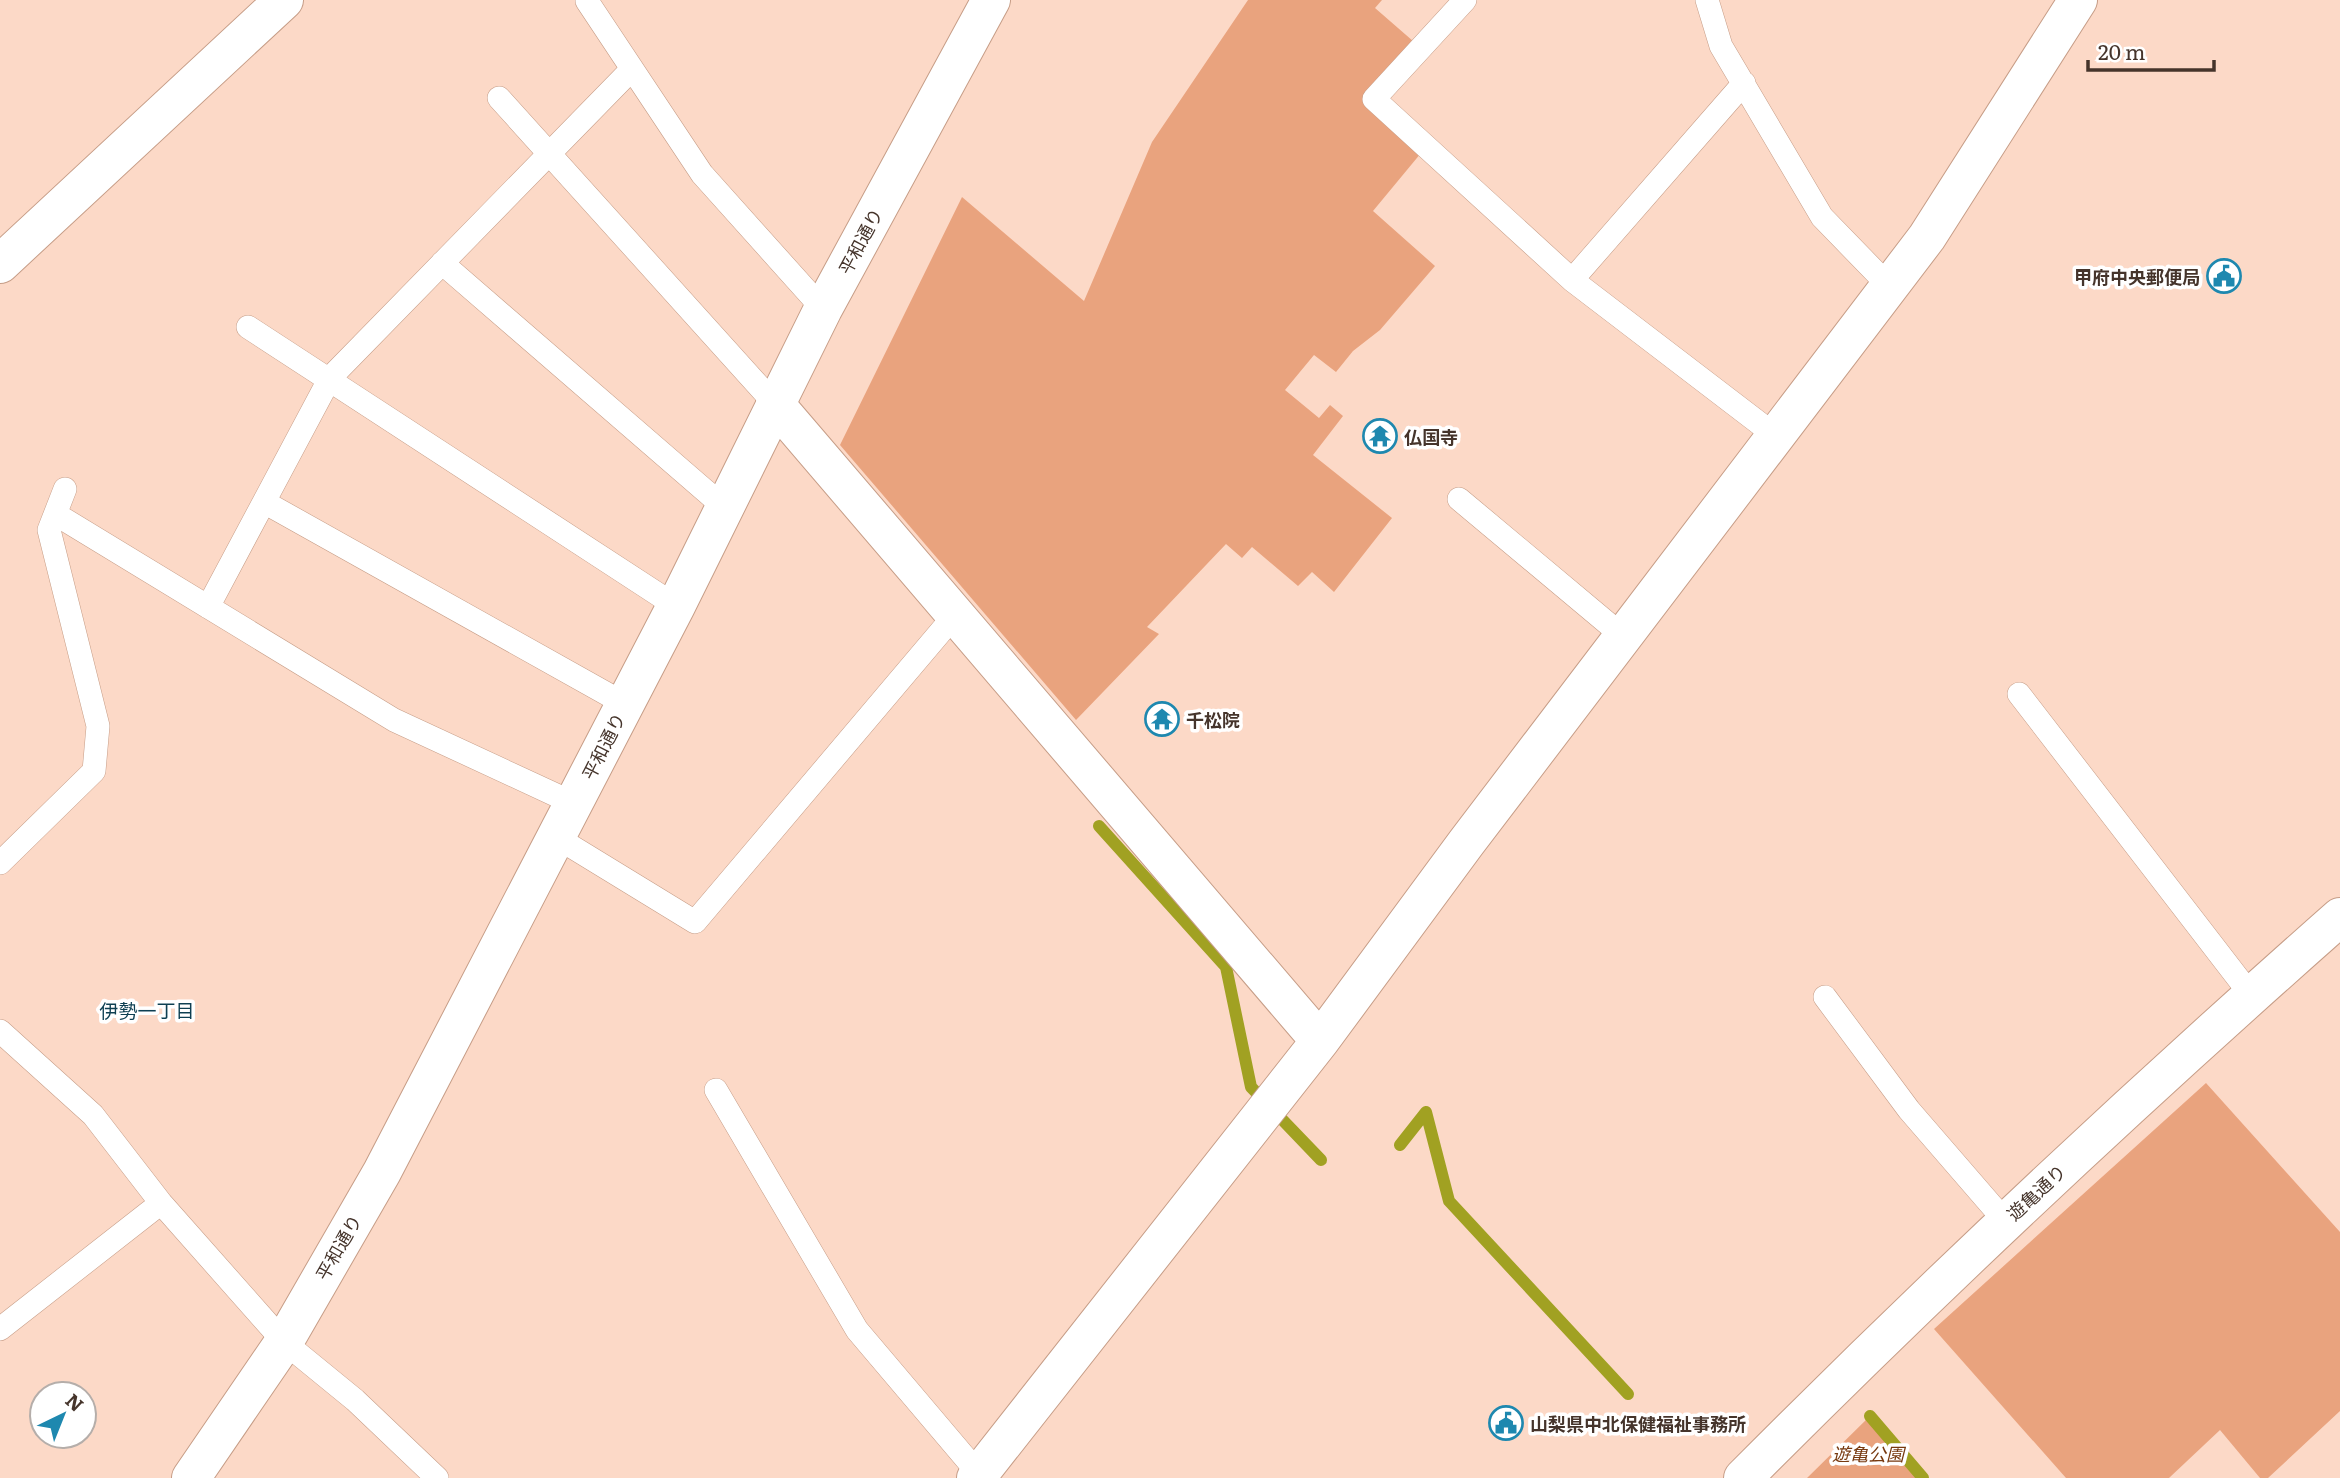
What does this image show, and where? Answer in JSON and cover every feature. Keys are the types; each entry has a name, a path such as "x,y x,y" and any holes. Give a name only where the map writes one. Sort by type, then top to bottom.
{"main road":[{"path":"0,264 284,0"},
{"name":"平和通り","path":"191,1478 285,1342 382,1172 676,606 824,309 991,0"},
{"path":"978,1476 1320,1041 1927,237 2078,0"},
{"path":"775,404 1320,1041"},
{"name":"遊亀通り","path":"1743,1478 1917,1304 2005,1221 2340,917"}],"lane":[{"path":"1465,0 1374,99 1572,281 1776,436"},
{"path":"1707,0 1721,46 1822,216 1889,286"},
{"path":"587,1 702,174 824,309"},
{"path":"208,607 330,379 632,69"},
{"path":"1572,281 1744,83"},
{"path":"499,98 775,404"},
{"path":"442,263 724,507"},
{"path":"248,327 676,606"},
{"path":"0,863 94,771 98,726 49,530 58,514 65,489"},
{"path":"1459,499 1624,637"},
{"path":"264,502 625,704"},
{"path":"58,514 394,720 573,803"},
{"path":"556,837 695,922 954,615"},
{"path":"2019,694 2251,995"},
{"path":"1825,997 1909,1110 2005,1221"},
{"path":"0,1031 93,1115 162,1203 285,1342 355,1400 437,1478"},
{"path":"716,1090 857,1330 978,1476"},
{"path":"0,1329 162,1203"}],"green space":[{"path":"1248,0 1382,0 1375,8 1421,48 1374,99 1426,147 1373,211 1435,266 1380,330 1353,351 1336,372 1314,355 1285,390 1319,418 1330,405 1343,416 1313,455 1392,518 1334,592 1312,572 1298,586 1252,547 1242,558 1226,544 1147,627 1159,634 1076,720 840,445 962,197 1084,301 1152,142"},
{"path":"2206,1083 2340,1232 2340,1411 2268,1478 2260,1478 2220,1430 2169,1478 2066,1478 1934,1329"},
{"name":"遊亀公園","path":"1870,1416 1923,1478 1807,1478"}],"waterway":[{"path":"1099,826 1226,967 1251,1087 1321,1160"},
{"path":"1400,1145 1426,1112 1449,1201 1628,1394"},
{"path":"1870,1416 1923,1478"}],"place":[{"name":"甲府中央郵便局","path":"2224,276"},
{"name":"仏国寺","path":"1380,436"},
{"name":"千松院","path":"1162,719"},
{"name":"山梨県中北保健福祉事務所","path":"1506,1423"}],"district":[{"name":"伊勢一丁目","path":"147,1010"}]}
